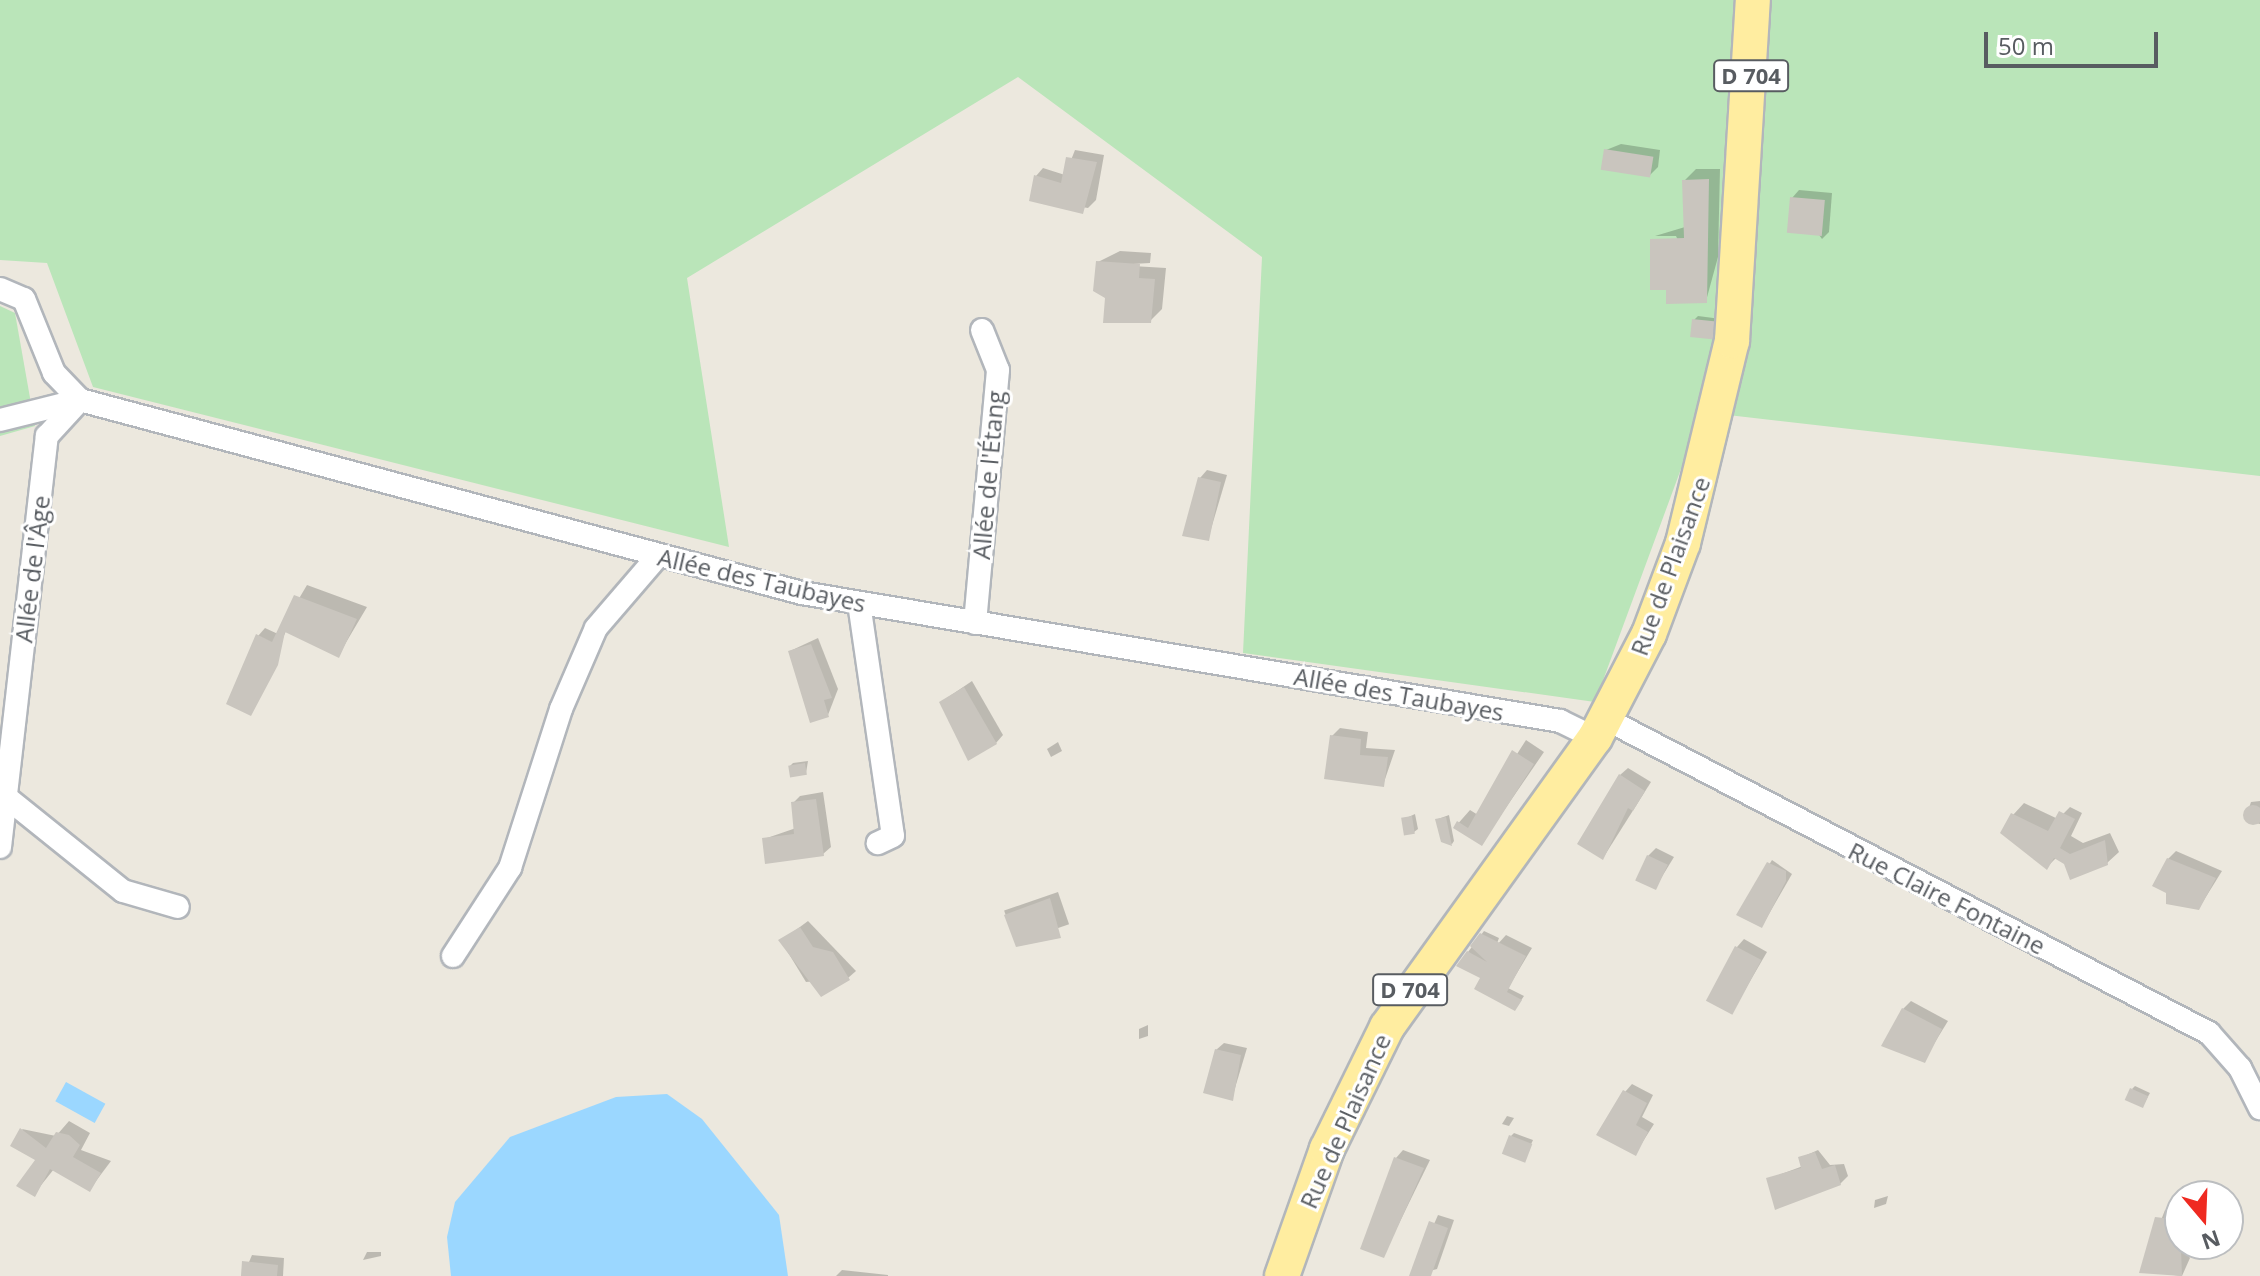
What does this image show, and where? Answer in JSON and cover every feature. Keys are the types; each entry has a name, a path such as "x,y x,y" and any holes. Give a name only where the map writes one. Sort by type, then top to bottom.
{"main road":[{"name":"Rue de Plaisance","path":"1282,1276 1327,1149 1387,1027 1600,728 1683,543 1719,414 1741,254 1753,0"}],"street":[{"path":"0,289 24,299 40,323 54,373 80,400 0,420"},
{"name":"Allée de l'Étang","path":"975,623 998,370 982,330"},
{"name":"Allée des Taubayes","path":"80,400 657,557 859,603 1600,728"},
{"name":"Allée de l'Âge","path":"0,847 47,436 80,400"},
{"path":"453,956 510,868 561,709 596,628 657,557"},
{"path":"859,603 893,836 878,843"},
{"name":"Rue Claire Fontaine","path":"1600,728 2209,1033 2240,1068 2260,1108"},
{"path":"6,797 123,891 178,907"}],"green space":[{"path":"0,0 2260,0 2260,476 1702,412 1595,702 1243,653 1262,257 1018,77 687,278 729,547 93,387 47,263 0,260"},
{"path":"0,306 15,313 35,426 0,436"}],"water":[{"path":"66,1082 105,1104 95,1123 55,1101"},
{"path":"667,1094 702,1119 779,1215 788,1276 451,1276 447,1237 455,1202 510,1137 616,1097"}],"building":[{"path":"1604,149 1653,157 1650,178 1601,170"},
{"path":"1066,157 1097,162 1083,214 1029,201 1034,175 1061,183"},
{"path":"1709,179 1707,303 1666,304 1666,290 1650,290 1650,239 1684,238 1682,180"},
{"path":"1790,197 1825,200 1822,236 1787,233"},
{"path":"1096,261 1140,264 1139,278 1155,279 1151,323 1103,323 1105,298 1093,291"},
{"path":"1692,319 1719,322 1717,340 1690,337"},
{"path":"1198,477 1221,482 1209,541 1182,536"},
{"path":"294,595 357,619 339,658 285,632 278,665 251,716 226,704 256,634 272,642"},
{"path":"811,644 832,698 824,700 829,717 810,723 788,651"},
{"path":"964,687 997,744 968,761 939,702"},
{"path":"1330,735 1361,739 1360,755 1388,757 1384,787 1324,779"},
{"path":"1512,750 1534,764 1482,846 1453,828 1457,821 1468,828"},
{"path":"805,763 807,775 790,778 788,766"},
{"path":"1619,774 1645,791 1633,811 1628,808 1603,860 1577,844"},
{"path":"816,799 824,856 765,864 762,838 794,834 791,802"},
{"path":"2253,805 2260,808 2263,815 2260,822 2253,825 2246,822 2243,815 2246,808"},
{"path":"2059,811 2075,819 2060,848 2070,854 2105,840 2108,865 2070,880 2064,864 2054,858 2047,870 2000,833 2011,813 2048,831"},
{"path":"1412,816 1415,834 1404,835 1401,818"},
{"path":"1446,817 1452,846 1441,842 1435,819"},
{"path":"1647,855 1668,865 1656,890 1635,880"},
{"path":"2167,858 2216,878 2199,910 2166,904 2166,893 2152,886"},
{"path":"1767,862 1786,871 1786,881 1762,928 1736,915"},
{"path":"1050,898 1061,938 1016,947 1004,915"},
{"path":"800,927 813,947 833,952 850,980 821,997 778,940"},
{"path":"1480,933 1526,956 1507,992 1522,1000 1515,1011 1474,989 1480,978 1456,966 1467,951 1487,962 1470,946"},
{"path":"1735,946 1761,960 1732,1015 1706,1001"},
{"path":"1902,1008 1942,1029 1925,1063 1881,1046"},
{"path":"1215,1049 1241,1055 1233,1101 1203,1093"},
{"path":"2130,1088 2148,1096 2143,1108 2125,1100"},
{"path":"1623,1090 1647,1103 1636,1125 1648,1132 1636,1156 1596,1135"},
{"path":"20,1128 46,1148 56,1132 69,1135 80,1145 73,1157 101,1173 90,1192 50,1169 35,1197 16,1186 35,1160 10,1146"},
{"path":"1509,1135 1532,1144 1525,1163 1502,1154"},
{"path":"1815,1152 1822,1169 1835,1165 1841,1185 1775,1210 1766,1178 1801,1168 1798,1157"},
{"path":"1394,1157 1424,1168 1384,1258 1360,1249"},
{"path":"2155,1217 2164,1218 2164,1260 2181,1260 2182,1276 2139,1273"},
{"path":"1429,1221 1448,1228 1431,1276 1409,1276"},
{"path":"242,1261 278,1265 277,1276 241,1276"}]}
